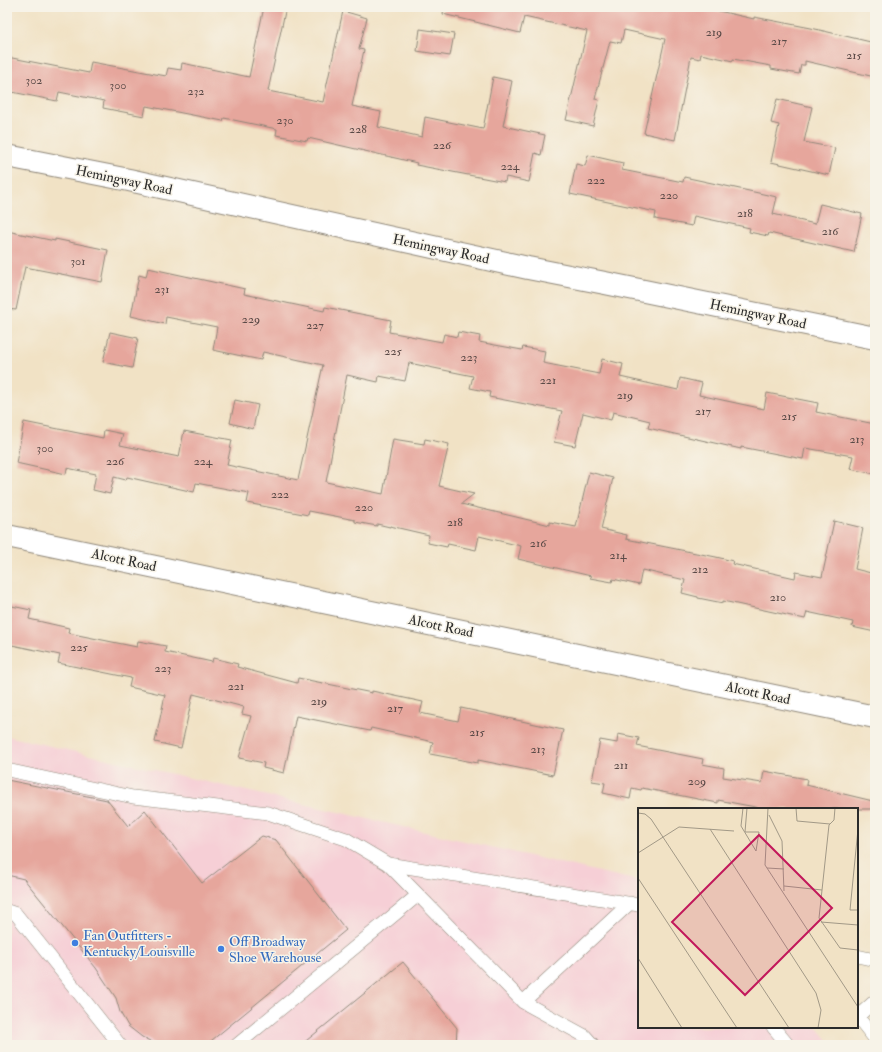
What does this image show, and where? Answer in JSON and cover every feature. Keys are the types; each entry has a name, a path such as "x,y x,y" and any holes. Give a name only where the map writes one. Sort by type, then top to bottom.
{"street":[{"name":"Hemingway Road","path":"7,156 129,180 528,268 875,338"},
{"name":"Alcott Road","path":"7,536 875,717"}],"lane":[{"path":"7,770 133,797 268,813 346,839 388,864 523,1002 585,1036 593,1045"},
{"path":"388,864 635,904"},
{"path":"237,1045 418,895"},
{"path":"523,1002 635,904"},
{"path":"7,911 16,914 120,1045"},
{"path":"858,956 875,960"},
{"path":"858,1015 875,1000"},
{"path":"858,1017 875,1039"},
{"path":"774,1028 788,1045"}],"shaded area":[{"path":"7,736 638,881 638,1028 818,1028 832,1045 7,1045"}],"building":[{"path":"264,7 286,7 268,91 323,102 343,11 367,18 359,49 364,50 352,106 381,112 378,127 422,137 425,117 483,129 493,77 512,81 503,126 545,135 541,155 535,153 529,182 506,177 505,182 416,165 417,163 308,138 307,141 276,135 277,129 224,118 223,121 146,106 144,116 103,108 104,101 59,92 57,101 7,91 7,57 89,73 91,62 166,76 168,68 181,70 182,63 249,77"},
{"path":"444,7 701,7 754,19 754,17 811,28 875,43 875,77 805,61 805,65 801,65 799,74 771,69 771,66 733,59 733,61 701,54 700,59 691,57 675,140 644,133 665,39 624,30 621,43 610,41 595,99 599,100 593,126 566,120 587,31 524,17 520,33 443,14"},
{"path":"420,29 454,34 450,56 417,51"},
{"path":"777,99 812,107 804,142 835,148 829,175 771,162 779,125 771,123"},
{"path":"588,155 623,163 622,170 683,182 684,177 777,197 773,214 815,224 820,204 862,214 854,252 769,233 768,236 749,232 750,228 694,216 692,226 655,219 656,212 570,194 576,164 585,166"},
{"path":"7,231 108,250 102,282 25,267 16,310 7,309"},
{"path":"148,268 245,289 244,294 324,311 325,307 391,320 389,332 442,342 444,334 457,337 458,332 480,336 479,342 522,350 523,347 545,351 543,363 599,374 602,359 623,364 620,377 678,390 680,378 702,383 699,395 764,409 767,393 818,403 816,412 875,424 875,474 850,469 853,456 805,448 803,459 741,447 741,449 648,428 650,421 613,412 611,420 583,413 575,446 554,442 562,411 489,397 490,392 470,388 473,376 409,363 405,381 379,376 378,382 347,375 326,482 383,494 393,439 424,444 425,439 449,444 439,486 474,494 461,504 550,525 550,522 576,527 589,472 613,478 601,529 627,535 626,539 716,557 733,561 732,564 795,578 796,572 822,577 834,521 863,528 855,569 875,574 875,632 852,627 853,622 807,612 805,619 723,601 723,603 698,598 682,593 685,580 642,570 639,585 613,579 612,582 590,578 591,576 518,559 521,546 479,536 476,550 448,544 447,547 428,543 429,535 390,526 377,524 377,526 355,522 355,520 309,511 308,515 247,503 249,493 196,483 194,492 127,477 126,480 114,477 110,494 93,490 96,474 67,468 66,474 16,463 24,422 103,438 104,430 123,434 120,445 179,457 184,431 232,440 227,465 298,480 323,365 263,352 261,360 213,350 217,327 166,317 165,324 131,316 139,275 146,277"},
{"path":"110,332 138,338 132,368 103,362"},
{"path":"235,400 258,405 253,429 230,423"},
{"path":"7,605 31,610 29,619 69,628 68,633 137,647 138,641 166,646 165,652 212,662 213,658 238,664 237,667 297,683 298,678 423,702 420,713 458,721 461,708 563,730 553,775 478,760 478,763 430,754 433,742 371,728 370,731 296,716 284,773 263,768 264,763 239,758 251,716 242,714 244,707 193,694 181,748 155,742 165,695 129,687 131,678 58,663 60,655 7,644"},
{"path":"618,734 639,738 637,746 703,759 702,764 724,768 723,777 762,783 764,771 807,779 806,785 873,801 872,809 761,808 718,800 718,803 642,788 641,790 632,788 630,799 603,793 605,783 592,781 600,740 617,743"},
{"path":"7,780 107,800 128,826 145,810 202,883 262,836 276,840 346,930 206,1045 155,1045 128,1026 120,1012 116,998 96,968 24,879 7,875"},
{"path":"403,962 457,1028 456,1045 301,1045"}],"place":[{"name":"Fan Outfitters - Kentucky/Louisville","path":"75,943"},
{"name":"Off Broadway Shoe Warehouse","path":"221,949"}]}
